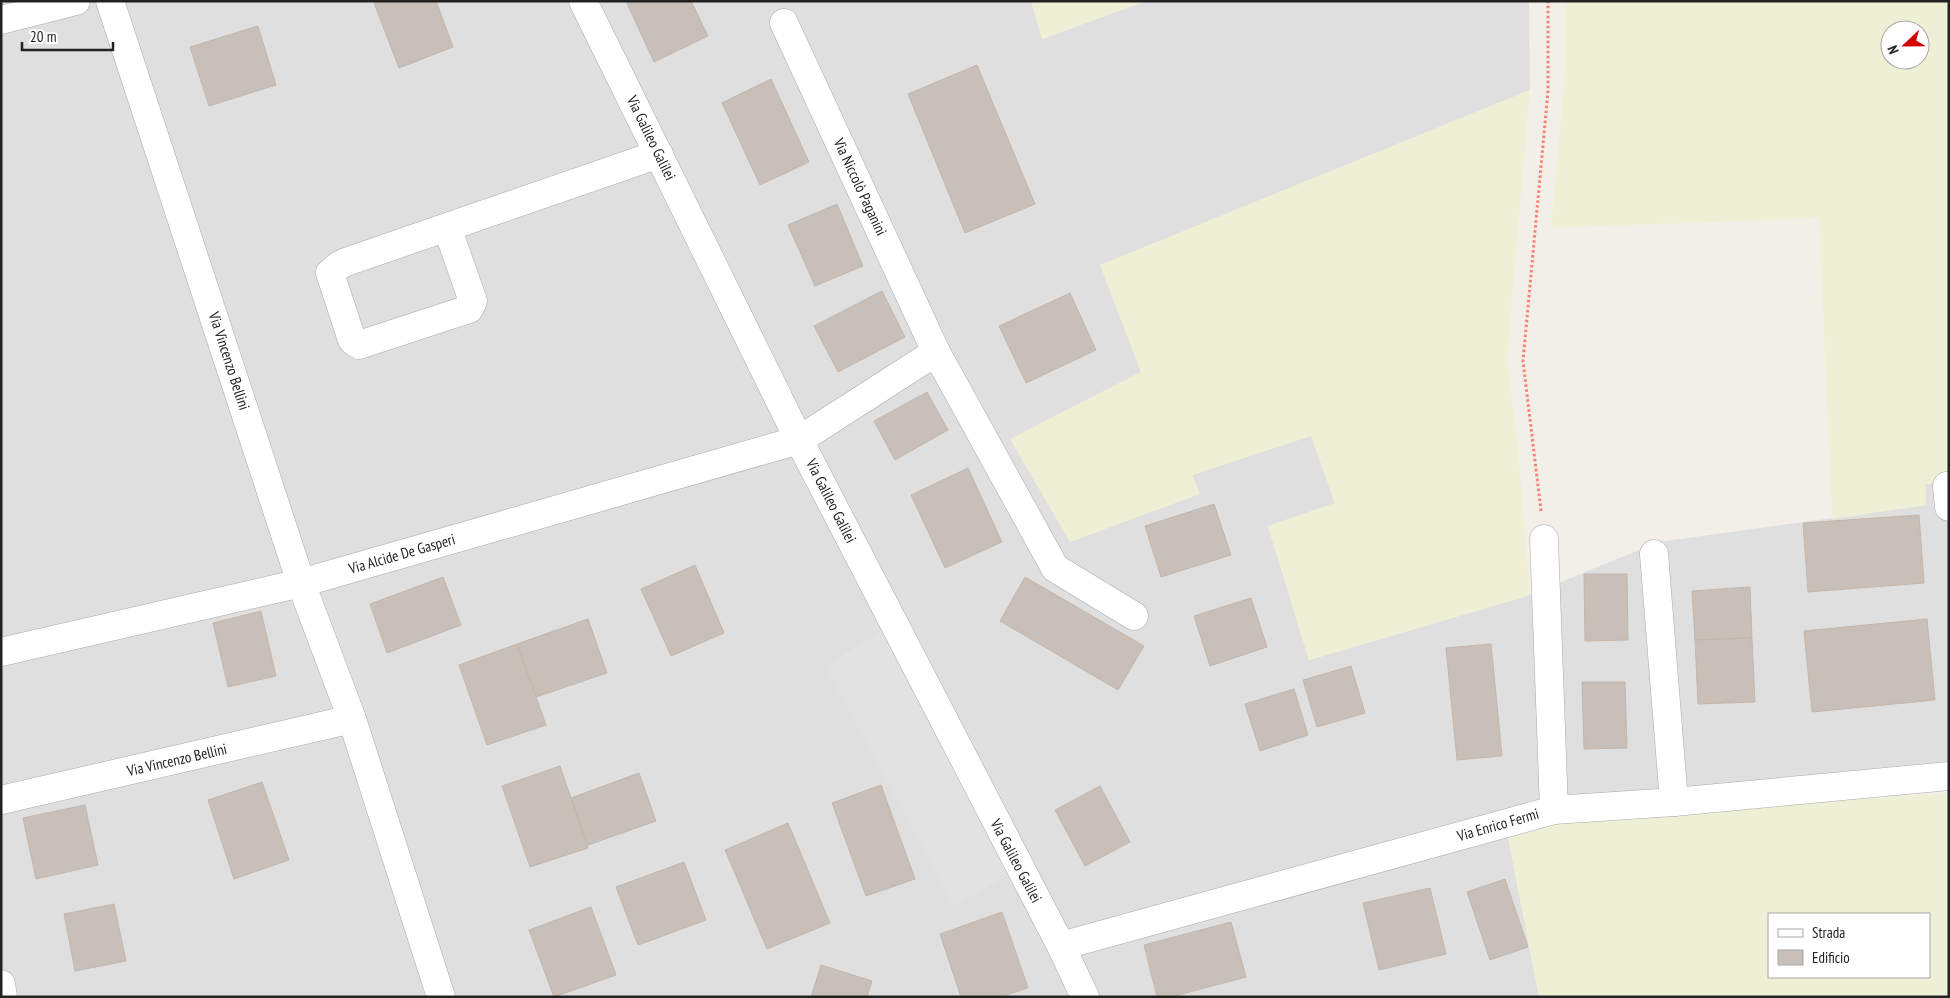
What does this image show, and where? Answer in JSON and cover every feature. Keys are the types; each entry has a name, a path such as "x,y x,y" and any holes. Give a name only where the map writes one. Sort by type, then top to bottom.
{"street":[{"path":"1,20 76,1"},
{"name":"Via Vincenzo Bellini","path":"110,1 302,583 352,719 441,997"},
{"name":"Via Galileo Galilei","path":"583,1 800,440 1061,946 1084,997"},
{"name":"Via Niccolò Paganini","path":"784,23 936,352 1055,568 1134,616"},
{"path":"447,227 473,301 468,309 359,345 352,340 330,273 338,266 346,262 447,227 659,154"},
{"path":"800,440 936,352"},
{"name":"Via Alcide De Gasperi","path":"1,652 302,583 800,440"},
{"path":"1544,539 1554,810"},
{"path":"1654,554 1674,802"},
{"name":"Via Vincenzo Bellini","path":"1,800 352,719"},
{"name":"Via Enrico Fermi","path":"1061,946 1554,810 1674,802 1949,776"},
{"path":"1,984 4,997"}],"path":[{"path":"1544,539 1523,361 1548,91 1548,1"}],"shaded area":[{"path":"1,1 101,1 296,580 1,648"},
{"path":"120,1 575,1 791,436 304,575"},
{"path":"593,1 1031,1 1042,39 1146,1 1529,1 1530,90 1101,265 1141,372 1011,439 1200,493 1192,475 1312,435 1335,504 1268,526 1309,660 1530,595 1658,542 1926,505 1925,484 1949,482 1949,767 1537,801 1065,936"},
{"path":"795,451 1077,997 1,997 1,661"},
{"path":"881,631 1010,874 954,906 825,666"},
{"path":"1507,832 1539,997 1093,997 1071,951"}],"green space":[{"path":"1031,1 1146,1 1042,39"},
{"path":"1565,1 1949,1 1949,482 1925,484 1926,505 1832,519 1819,218 1551,228 1565,72"},
{"path":"1530,90 1507,358 1518,446 1530,595 1309,660 1268,526 1335,503 1311,436 1192,475 1200,494 1070,542 1010,439 1141,372 1100,265"},
{"path":"1949,793 1949,997 1539,997 1507,832 1562,819"}],"building":[{"path":"379,1 436,1 453,47 399,68 374,3"},
{"path":"626,1 691,1 708,36 654,62"},
{"path":"258,26 276,85 209,106 190,47"},
{"path":"977,65 1035,204 965,233 908,94"},
{"path":"771,79 809,162 760,185 722,103"},
{"path":"837,204 863,266 815,286 788,225"},
{"path":"882,291 905,337 838,372 814,326"},
{"path":"1070,293 1096,350 1026,383 999,326"},
{"path":"927,392 948,430 895,460 874,421"},
{"path":"968,468 1002,542 945,568 911,495"},
{"path":"1214,504 1231,555 1161,577 1145,526"},
{"path":"1919,515 1924,583 1808,592 1803,523"},
{"path":"695,565 724,633 671,656 641,589"},
{"path":"1584,574 1627,574 1628,640 1585,641"},
{"path":"443,577 461,625 387,653 370,604"},
{"path":"1025,577 1144,646 1118,690 1000,621"},
{"path":"1750,587 1752,638 1695,640 1692,591"},
{"path":"1251,598 1267,647 1210,666 1194,616"},
{"path":"261,611 276,676 228,687 213,623"},
{"path":"588,619 607,673 536,697 517,644"},
{"path":"1927,619 1935,700 1812,712 1804,631"},
{"path":"1752,638 1755,702 1698,704 1695,640"},
{"path":"517,644 546,725 487,745 459,665"},
{"path":"1491,644 1502,756 1457,760 1446,648"},
{"path":"1351,666 1365,713 1317,727 1303,680"},
{"path":"1582,682 1625,682 1627,748 1584,749"},
{"path":"1294,689 1308,735 1260,751 1245,704"},
{"path":"560,766 588,848 530,867 502,786"},
{"path":"639,773 656,821 588,845 571,798"},
{"path":"262,782 289,860 234,879 208,800"},
{"path":"881,785 915,879 866,896 832,803"},
{"path":"1100,786 1130,842 1085,866 1055,810"},
{"path":"85,805 98,865 36,879 23,818"},
{"path":"788,823 830,923 767,949 725,850"},
{"path":"684,862 706,920 638,945 616,887"},
{"path":"1505,879 1528,947 1490,960 1467,892"},
{"path":"1430,888 1446,954 1379,970 1363,903"},
{"path":"114,904 126,961 75,971 64,914"},
{"path":"591,907 616,975 554,997 529,930"},
{"path":"1002,912 1028,988 1000,997 961,997 940,934"},
{"path":"1231,922 1246,977 1171,997 1157,997 1144,945"},
{"path":"821,965 872,981 867,997 811,997"}]}
